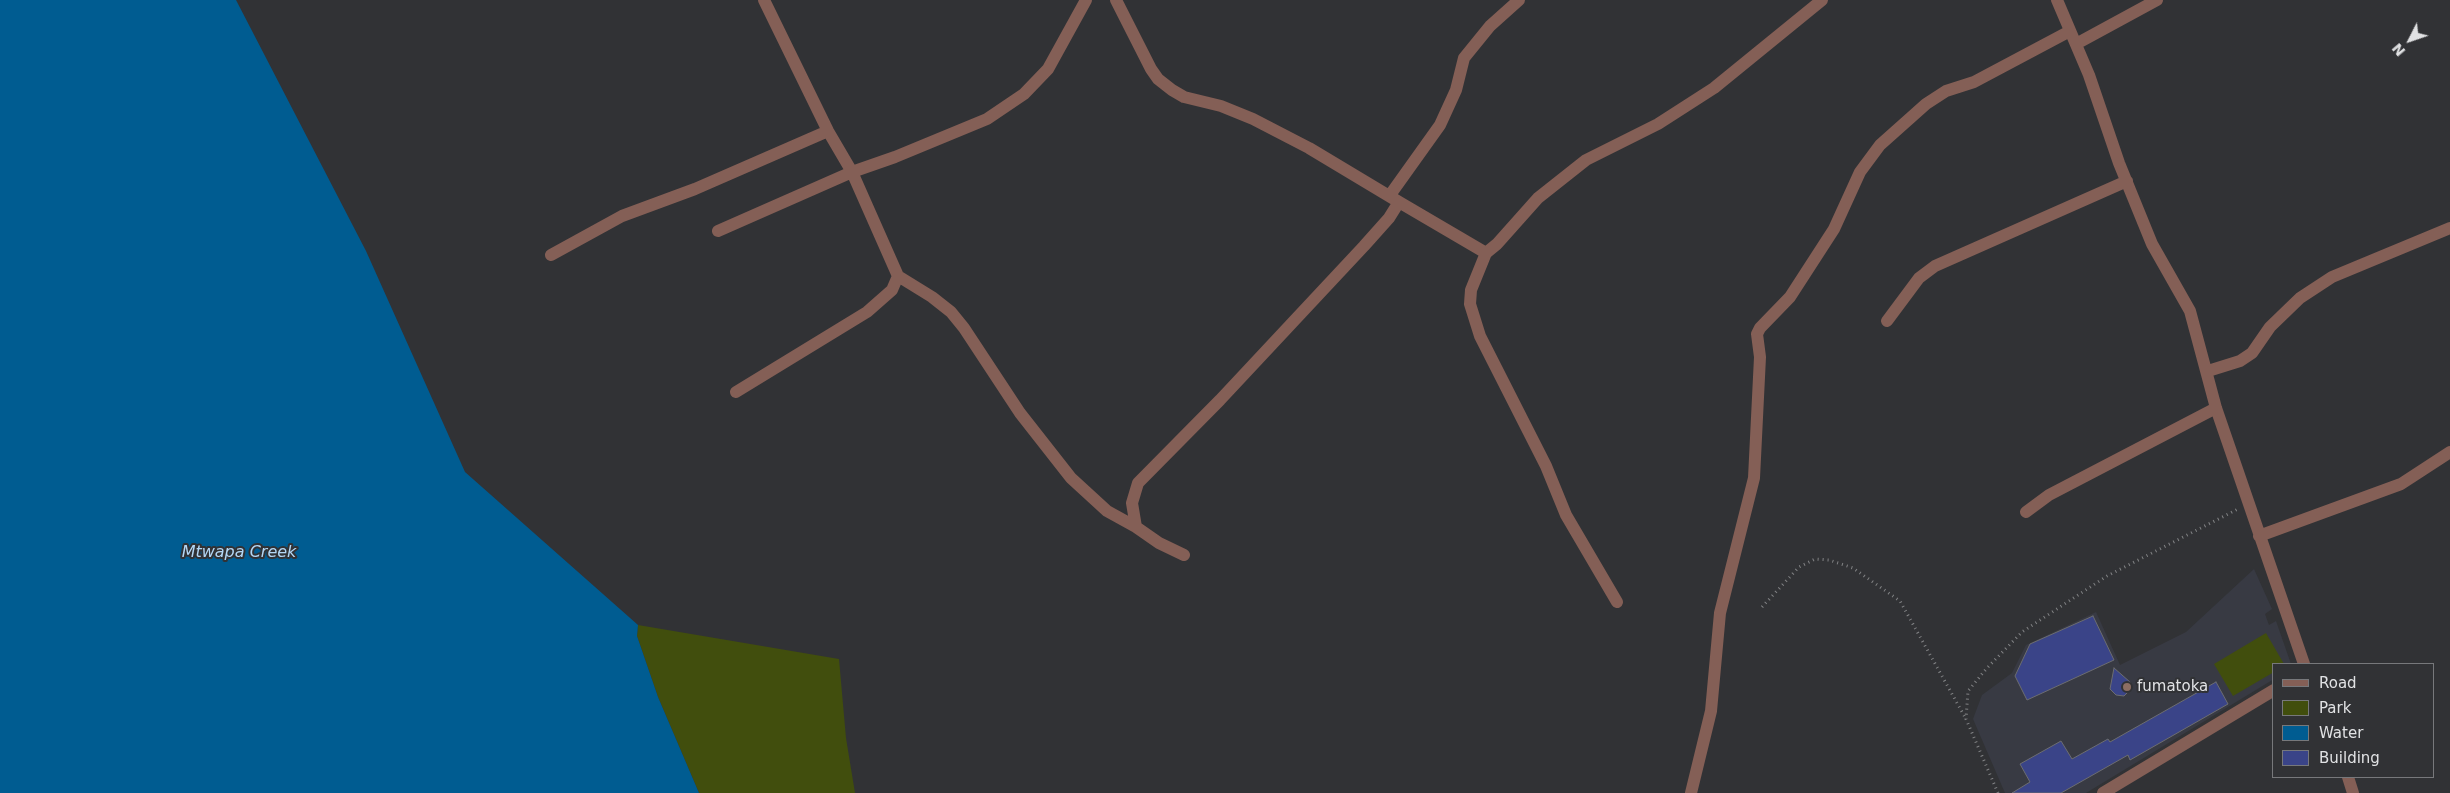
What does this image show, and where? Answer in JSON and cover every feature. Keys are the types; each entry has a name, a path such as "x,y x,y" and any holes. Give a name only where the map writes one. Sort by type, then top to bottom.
{"street":[{"path":"764,0 828,131 852,172 898,276 932,297 951,312 964,328 1020,413 1071,478 1107,511 1136,527 1159,543 1184,555"},
{"path":"718,231 852,172 895,157 987,119 1024,94 1048,69 1086,0"},
{"path":"1116,0 1151,69 1158,79 1172,90 1184,97 1221,106 1252,119 1309,148 1486,253"},
{"path":"1136,527 1132,504 1138,483 1220,400 1389,218 1395,199 1440,125 1456,90 1464,58 1490,26 1519,0"},
{"path":"1617,602 1566,515 1546,466 1480,336 1470,304 1471,290 1486,253 1538,198 1586,160 1658,124 1714,88 1822,0"},
{"path":"2057,0 2076,44 2152,244 2190,311 2208,371 2216,408 2304,663"},
{"path":"2076,44 2156,0"},
{"path":"1691,793 1711,710 1720,613 1754,478 1760,357 1757,334 1760,328 1790,297 1834,229 1860,172 1880,145 1926,104 1946,91 1974,82 2070,31"},
{"path":"551,255 622,216 696,189 828,131"},
{"path":"1888,321 1919,278 1934,266 2128,181"},
{"path":"2208,371 2240,361 2252,353 2270,327 2300,298 2332,277 2450,228"},
{"path":"736,392 867,312 892,290 898,276"},
{"path":"2026,512 2049,495 2216,408"},
{"path":"2259,536 2401,484 2450,452"},
{"path":"2103,793 2272,691"},
{"path":"2348,778 2354,793"}],"path":[{"path":"1966,719 1968,691 1986,668 2022,632 2107,576 2248,504"},
{"path":"1762,607 1799,567 1814,560 1829,560 1853,568 1900,601 1966,719 1998,793"}],"shaded area":[{"name":"fumatoka","path":"2254,569 2272,609 2265,614 2269,625 2276,621 2291,663 2272,663 2272,680 2086,793 2005,793 1973,719 1982,695 2012,673 2026,645 2096,612 2120,665 2186,632"}],"green space":[{"path":"638,625 839,659 846,738 855,793 699,793 658,697 637,636"},
{"path":"2266,633 2283,663 2272,663 2272,673 2233,696 2214,664"}],"water":[{"name":"Mtwapa Creek","path":"0,0 236,0 366,251 465,472 638,625 637,636 658,697 699,793 0,793"}],"building":[{"path":"2093,616 2114,660 2027,700 2015,676 2030,644"},
{"path":"2114,668 2130,682 2130,690 2124,696 2116,695 2110,689"},
{"path":"2216,682 2228,704 2130,760 2128,755 2061,793 2012,793 2030,782 2020,764 2061,741 2072,759 2108,739 2110,742"}],"place":[{"name":"fumatoka","path":"2127,687"}]}
